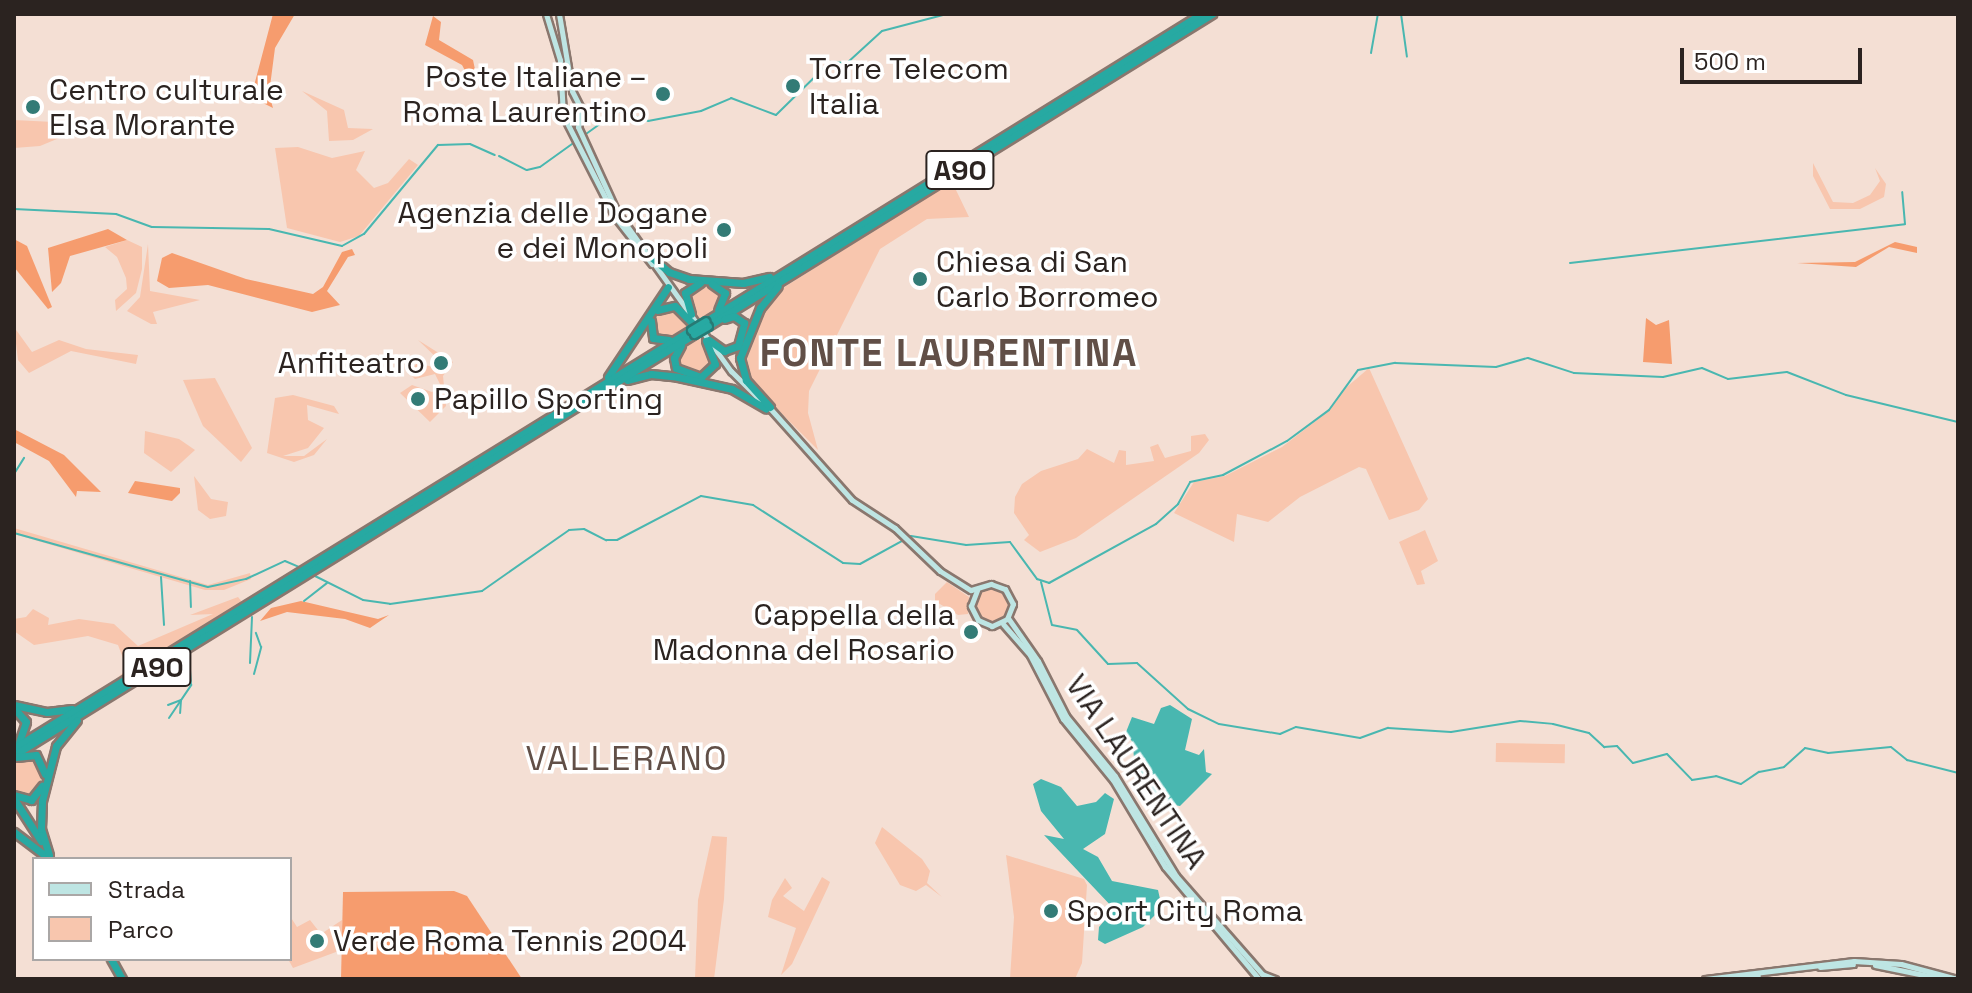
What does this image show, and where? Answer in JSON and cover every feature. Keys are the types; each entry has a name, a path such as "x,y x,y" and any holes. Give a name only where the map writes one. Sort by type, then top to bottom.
{"highway":[{"name":"A90","path":"315,565 603,391 800,262 1201,14"},
{"name":"A90","path":"707,323 1212,14"},
{"path":"650,256 678,276 738,283 761,280 800,262"},
{"path":"768,408 745,377 741,354 764,302 795,271"},
{"path":"691,314 685,298 688,288 717,285 724,291 725,302 707,323"},
{"path":"573,402 621,363 668,287"},
{"path":"671,305 691,333 660,341 650,335 649,325 660,308 671,305"},
{"path":"707,323 733,316 745,327 731,351 708,340"},
{"name":"A90","path":"14,748 101,698 573,402 691,333"},
{"path":"691,333 674,363 681,373 695,377 708,374 714,365 708,340"},
{"path":"603,391 639,376 668,375 732,389 768,408"},
{"name":"A90","path":"14,756 101,698"},
{"path":"14,707 59,712 101,698"},
{"path":"49,857 40,815 54,751 70,727 101,698"},
{"path":"14,707 27,727 14,748"},
{"path":"14,756 35,754 46,768 37,796 25,801 14,797"},
{"path":"14,797 48,857"},
{"path":"14,807 48,857"},
{"path":"14,832 48,857"},
{"path":"113,961 124,979"}],"main road":[{"name":"VIA LAURENTINA","path":"546,14 560,60 564,99 562,111 580,138 618,215 735,380 768,408 847,500 905,539 972,598"},
{"name":"VIA LAURENTINA","path":"559,14 575,97 582,112 577,120 580,138 615,217 668,287 691,333 708,340"},
{"path":"564,99 575,97"},
{"path":"569,121 577,120"},
{"name":"VIA LAURENTINA","path":"905,539 940,571 977,590 991,584 1006,590 1013,604 1008,618 1038,661 1066,716 1118,780 1169,866 1269,979 1275,979"},
{"path":"977,590 972,598 978,621 987,625 1002,623 1008,618"},
{"name":"VIA LAURENTINA","path":"1002,623 1027,651 1063,719 1107,772 1165,867 1259,979"},
{"path":"1705,979 1854,961 1901,964 1957,979"},
{"path":"1731,979 1851,964 1895,967 1944,979"}],"green space":[{"path":"302,91 344,110 348,128 373,129 353,140 329,141 327,111"},
{"path":"14,120 93,124 40,146 14,148"},
{"path":"298,147 332,158 365,151 356,170 374,188 388,183 409,159 418,165 359,236 340,242 287,228 275,148"},
{"path":"1813,163 1833,202 1853,203 1870,195 1880,181 1875,168 1886,184 1884,197 1860,209 1830,209 1813,176"},
{"path":"946,185 956,190 969,217 927,219 880,249 809,391 808,413 818,450 752,384 744,359 767,303 783,288"},
{"path":"127,240 142,247 142,269 136,293 116,311 115,300 127,289 126,278 117,257 105,247"},
{"path":"148,244 150,291 200,300 153,312 157,324 127,311 140,297"},
{"path":"700,284 721,290 719,308 698,321 686,295"},
{"path":"672,306 691,325 669,339 654,337 651,321 658,311"},
{"path":"14,327 32,352 59,340 86,349 138,355 136,364 71,351 29,373 18,360"},
{"path":"699,336 710,351 712,368 696,376 675,363 680,348"},
{"path":"418,340 453,362 443,376 446,406 430,422 400,393 412,385 432,392 441,386 435,374 415,379 409,373 417,363 433,367 439,360"},
{"path":"1369,368 1428,499 1419,510 1389,520 1366,469 1359,467 1300,497 1268,522 1237,514 1234,542 1174,513 1194,482 1225,476 1282,447 1330,410 1341,392"},
{"path":"215,378 252,448 241,462 203,426 183,380"},
{"path":"293,395 334,406 339,414 307,405 308,420 324,428 308,448 283,456 304,456 327,439 314,455 294,462 267,453 275,398"},
{"path":"145,431 179,439 195,450 171,472 144,453"},
{"path":"1205,434 1209,440 1199,453 1076,538 1040,552 1024,540 1029,535 1014,513 1015,497 1022,484 1041,471 1078,459 1087,449 1114,463 1119,450 1126,451 1126,465 1154,461 1150,447 1158,444 1165,458 1191,451 1191,436"},
{"path":"194,476 211,499 228,502 226,516 210,519 198,510"},
{"path":"14,528 208,585 250,573 251,579 224,590 205,590 14,534"},
{"path":"1425,530 1438,561 1421,571 1425,584 1417,585 1399,542"},
{"path":"947,582 969,597 968,614 958,615 935,601 935,594"},
{"path":"992,587 1005,592 1010,605 1005,618 992,623 979,618 974,605 979,592"},
{"path":"238,597 243,603 116,679 127,669 118,645 88,636 34,645 14,631 14,619 26,617 33,609 49,618 48,625 79,619 114,624 138,646 213,614 190,615"},
{"path":"1496,743 1565,744 1565,763 1496,762"},
{"path":"34,755 44,770 39,791 33,797 14,793 14,761"},
{"path":"882,827 922,859 930,871 927,883 942,897 926,885 916,891 900,885 875,843"},
{"path":"712,836 727,837 724,899 714,979 695,979 698,900"},
{"name":"Sport City Roma","path":"1006,855 1084,879 1087,885 1082,963 1075,979 1010,979 1014,917"},
{"path":"822,877 830,882 828,887 792,964 781,975 796,928 768,917 772,900 785,878 792,888 783,896 804,911"},
{"name":"Verde Roma Tennis 2004","path":"292,919 297,927 310,920 321,934 342,920 344,949 293,968 289,961 292,961"}],"shaded area":[{"path":"273,14 295,14 275,48 269,94 273,108 251,97"},
{"path":"433,16 441,22 439,40 473,60 476,74 470,80 462,65 425,45"},
{"path":"108,229 127,240 70,256 61,283 52,292 48,248"},
{"path":"14,239 27,246 52,307 48,309 14,267"},
{"path":"1895,242 1917,247 1917,253 1889,247 1856,267 1797,263 1855,262"},
{"path":"352,249 355,255 348,257 327,291 340,305 312,312 208,285 169,288 157,281 162,258 172,253 246,279 313,294 323,287 342,252"},
{"path":"1646,318 1656,325 1669,320 1672,364 1643,362"},
{"path":"14,429 64,455 101,492 77,491 76,497 49,461 14,442"},
{"path":"135,481 180,488 180,493 172,501 128,493"},
{"path":"301,601 378,619 389,615 370,628 345,619 287,612 260,621 271,608"},
{"path":"454,891 467,896 522,979 341,979 343,892"}],"water":[{"path":"1170,705 1192,719 1185,750 1199,755 1204,749 1206,772 1212,774 1180,806 1161,803 1135,777 1133,743 1126,732 1132,717 1154,724 1161,708"},
{"path":"1041,779 1061,787 1077,806 1096,802 1105,793 1114,799 1105,834 1083,849 1098,857 1112,881 1158,890 1162,908 1143,927 1105,944 1098,940 1099,927 1114,909 1044,835 1064,839 1041,811 1033,784"}],"waterway":[{"path":"499,156 527,170 540,167 618,111 648,121 701,111 731,98 776,115 830,62 847,63 882,31 947,14"},
{"path":"1371,53 1378,14"},
{"path":"1401,14 1407,57"},
{"path":"14,209 116,214 152,227 269,229 342,246 364,234 438,145 470,144 495,155"},
{"path":"1570,263 1905,224 1902,192"},
{"path":"311,574 363,600 390,604 482,591 569,530 584,529 606,540 617,540 701,496 753,505 843,563 860,564 911,536 966,545 1010,542 1037,579 1049,583 1156,524 1178,504 1190,482 1223,475 1287,441 1329,410 1358,370 1395,363 1496,367 1528,358 1574,373 1663,377 1702,368 1728,379 1787,372 1846,395 1958,422"},
{"path":"14,474 24,458"},
{"path":"14,533 208,587 246,579 285,561 299,567"},
{"path":"161,577 164,625"},
{"path":"190,581 191,607"},
{"path":"1041,582 1052,625 1077,630 1108,664 1137,663 1188,709 1219,724 1280,734 1296,727 1360,738 1388,728 1451,732 1520,721 1553,724 1589,733 1604,747 1617,746 1633,763 1667,754 1692,780 1716,776 1741,784 1759,772 1784,767 1805,748 1828,753 1891,747 1907,760 1958,773"},
{"path":"304,601 327,583"},
{"path":"250,663 252,617"},
{"path":"254,674 261,647 256,633"},
{"path":"169,718 191,685 189,655"},
{"path":"168,705 181,700 180,713"}],"place":[{"name":"Torre Telecom Italia","path":"793,86"},
{"name":"Poste Italiane – Roma Laurentino","path":"663,94"},
{"name":"Centro culturale Elsa Morante","path":"33,107"},
{"name":"Agenzia delle Dogane e dei Monopoli","path":"724,230"},
{"name":"Chiesa di San Carlo Borromeo","path":"920,279"},
{"name":"Anfiteatro","path":"441,363"},
{"name":"Papillo Sporting","path":"418,399"},
{"name":"Cappella della Madonna del Rosario","path":"971,632"},
{"name":"Sport City Roma","path":"1051,911"},
{"name":"Verde Roma Tennis 2004","path":"317,941"}],"district":[{"name":"FONTE LAURENTINA","path":"949,354"},
{"name":"VALLERANO","path":"627,759"}]}
